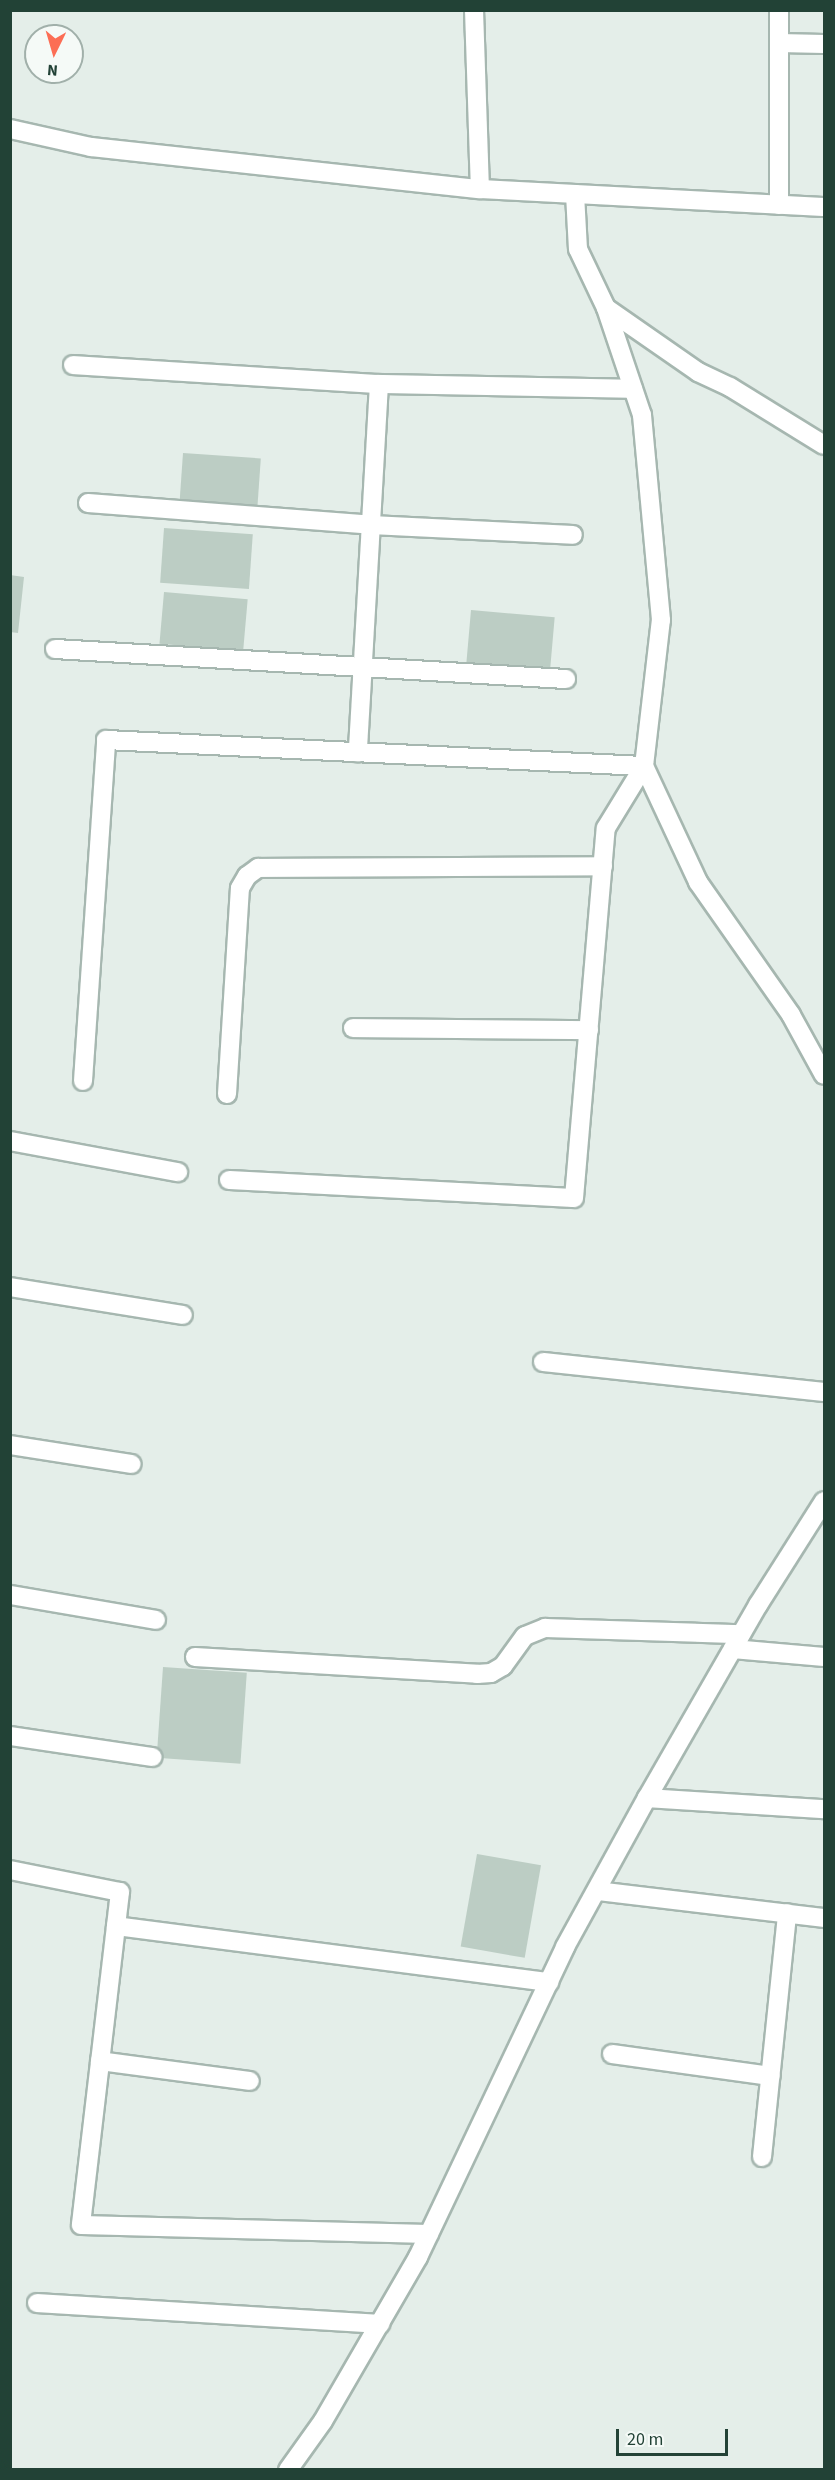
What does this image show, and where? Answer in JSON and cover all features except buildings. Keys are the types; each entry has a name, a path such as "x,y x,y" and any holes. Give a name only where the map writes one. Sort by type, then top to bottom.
{"street":[{"path":"474,10 480,189"},
{"path":"779,10 779,205"},
{"path":"779,43 825,44"},
{"path":"10,129 91,147 480,189 825,207"},
{"path":"230,1180 574,1198 606,828 644,766 661,620 642,415 606,308 578,249 575,194"},
{"path":"606,308 698,372 730,387 825,445"},
{"path":"73,365 379,384 633,388"},
{"path":"357,752 379,384"},
{"path":"88,503 371,525 573,535"},
{"path":"55,649 566,679"},
{"path":"83,1081 106,740 644,766"},
{"path":"644,766 698,882 791,1015 825,1075"},
{"path":"227,1094 240,888 247,876 258,868 603,866"},
{"path":"353,1028 589,1030"},
{"path":"10,1141 178,1172"},
{"path":"10,1287 183,1315"},
{"path":"543,1362 825,1392"},
{"path":"10,1444 132,1464"},
{"path":"288,2469 323,2421 429,2234 549,1982 647,1798 737,1642 825,1501"},
{"path":"10,1595 156,1620"},
{"path":"195,1657 491,1673 502,1666 525,1636 545,1628 737,1642 825,1656"},
{"path":"10,1736 152,1757"},
{"path":"647,1798 825,1809"},
{"path":"10,1870 120,1892 81,2225 429,2234"},
{"path":"597,1891 825,1918"},
{"path":"762,2157 787,1913"},
{"path":"116,1926 549,1982"},
{"path":"612,2054 770,2076"},
{"path":"100,2061 250,2081"},
{"path":"37,2303 380,2324"}]}
